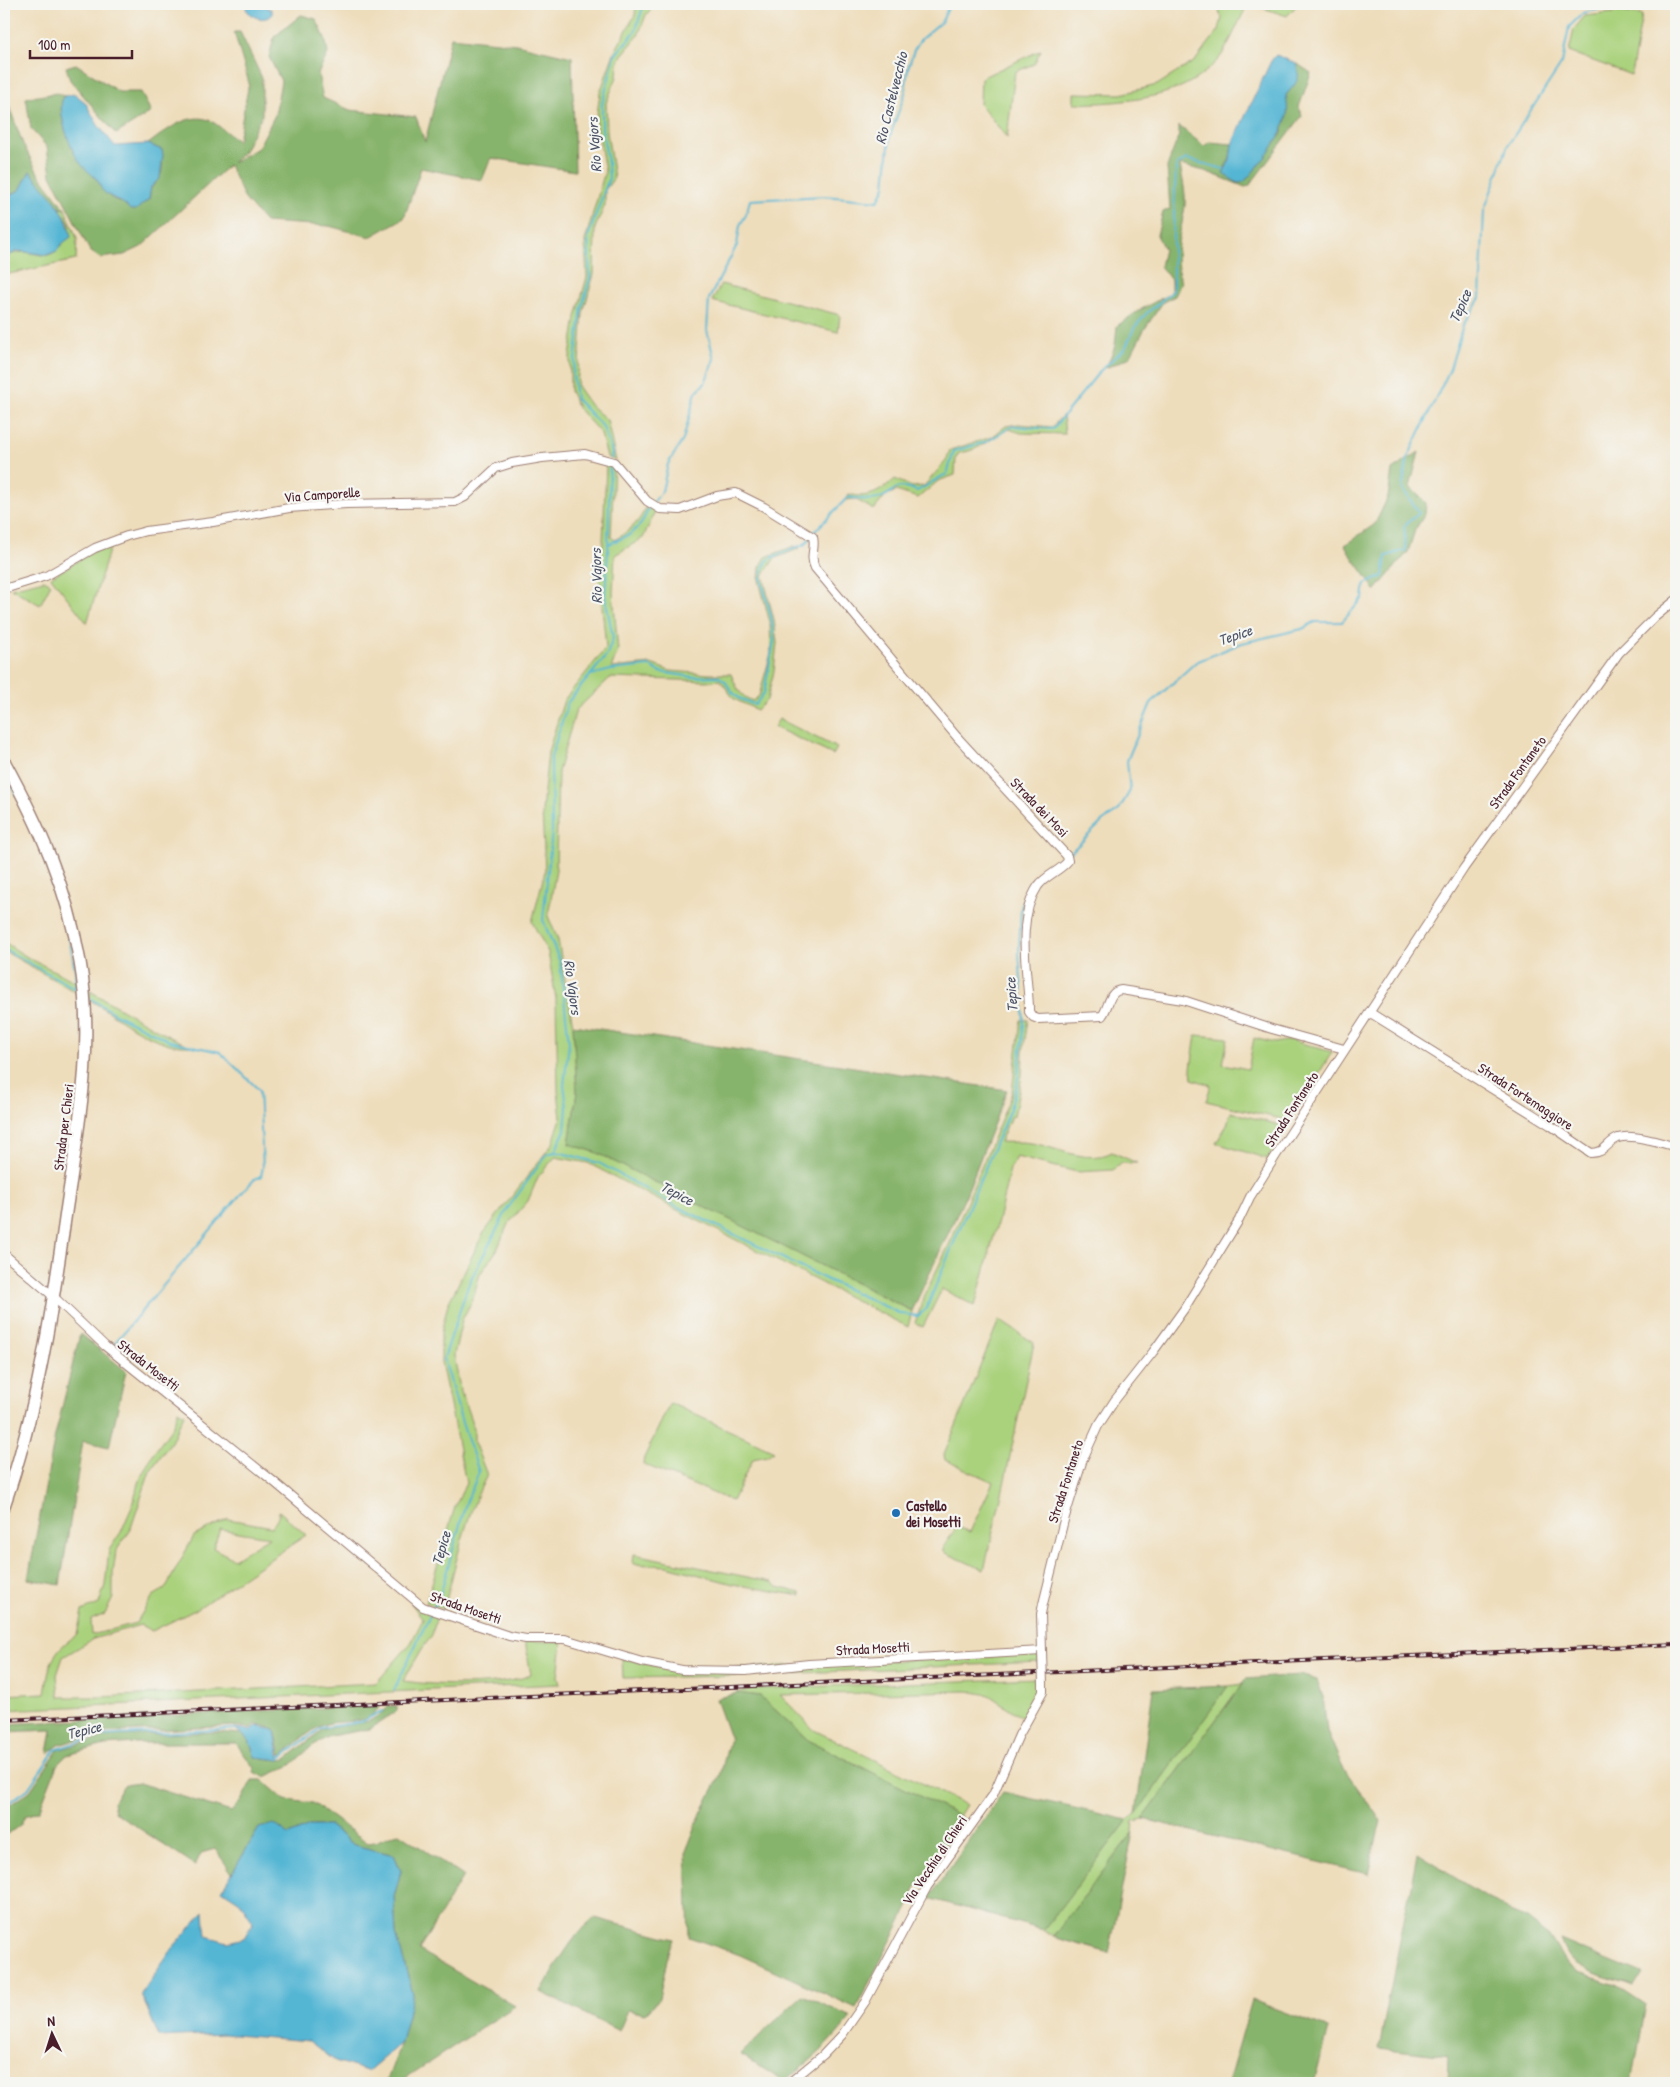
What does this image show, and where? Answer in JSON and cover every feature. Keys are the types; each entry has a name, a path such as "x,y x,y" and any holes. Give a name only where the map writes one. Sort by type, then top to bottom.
{"main road":[{"name":"Strada per Chieri","path":"4,761 41,832 66,898 80,963 85,1003 86,1042 84,1094 54,1297 36,1394 24,1443 4,1506"}],"street":[{"name":"Via Camporelle","path":"4,589 46,576 95,548 136,534 289,508 346,504 455,502 465,497 496,468 512,463 585,454 614,462 632,482"},
{"name":"Strada dei Mosi","path":"632,482 654,507 669,511 680,510 718,496 736,493 744,495 810,533 814,542 811,555 815,568 957,737 1064,851 1068,861 1039,885 1030,901 1026,920 1029,1006 1033,1017 1102,1016 1112,993 1116,990 1121,990 1183,1000 1272,1029 1344,1049"},
{"name":"Strada Fontaneto","path":"1043,1684 1041,1623 1043,1604 1069,1502 1083,1459 1098,1426 1115,1400 1184,1309 1239,1220 1250,1197 1273,1160 1464,868 1619,653 1676,600"},
{"name":"Strada Fortemaggiore","path":"1369,1012 1550,1125 1591,1153 1600,1153 1618,1138 1634,1137 1676,1147"},
{"name":"Strada Mosetti","path":"4,1254 54,1297 105,1346 288,1492 423,1607 509,1636 526,1639 565,1639 642,1662 682,1670 746,1671 809,1664 1042,1651"},
{"name":"Via Vecchia di Chieri","path":"789,2083 823,2055 842,2035 865,2002 927,1887 993,1795 1019,1735 1043,1692 1043,1684"}],"green space":[{"path":"636,4 655,4 646,15 638,36 622,55 618,64 617,77 606,103 607,132 614,178 605,190 605,205 595,228 594,274 583,313 577,386 591,406 607,420 616,461 607,457 601,434 578,408 570,391 570,356 576,317 587,277 585,241 605,171 596,121 600,93 614,53 635,15"},
{"path":"1216,4 1235,6 1237,4 1248,4 1221,56 1203,74 1169,92 1150,97 1074,104 1074,93 1121,94 1157,85 1195,61 1219,30 1222,18"},
{"path":"1251,4 1298,4 1287,16"},
{"path":"1621,12 1642,15 1631,75 1569,52 1574,29 1585,16"},
{"path":"301,15 316,19 325,38 328,53 318,74 323,98 350,110 416,117 425,142 451,37 516,44 572,57 575,171 491,158 482,180 421,168 404,218 370,237 329,226 265,222 245,199 229,165 141,247 124,255 100,258 90,251 51,175 47,147 31,129 26,98 57,93 64,96 61,110 65,129 80,162 110,197 117,201 140,206 149,199 151,188 159,178 162,165 162,150 148,144 176,124 200,118 209,120 238,141 249,83 234,32 240,32 262,78 262,115 244,151 232,163 258,148 275,115 281,81 269,57 274,37"},
{"path":"1041,50 1034,64 1015,72 1007,138 980,104 981,78"},
{"path":"1296,63 1311,73 1299,107 1302,116 1249,186 1245,187 1205,171 1180,165 1185,200 1177,252 1181,283 1175,296 1163,302 1144,330 1130,357 1106,368 1115,346 1117,326 1138,311 1171,293 1171,280 1160,266 1164,249 1157,235 1163,212 1170,209 1167,167 1179,135 1179,126 1204,146 1210,142 1232,144 1230,159 1224,169 1244,182 1281,135 1287,114 1286,95 1294,84 1298,72"},
{"path":"76,64 119,92 141,92 151,112 116,134 70,80 66,67"},
{"path":"4,93 23,144 38,173 65,209 60,208 30,171 20,190 4,198 4,175 6,173 4,158"},
{"path":"60,208 65,209 77,238 76,260 4,275 4,258 16,253 26,252 49,255 56,251 63,242 70,225"},
{"path":"721,284 840,315 838,332 712,301"},
{"path":"1063,415 1065,434 1021,433 1009,429 974,449 959,453 956,458 955,475 938,481 918,498 896,491 885,496 874,510 855,499 845,500 849,494 862,496 874,493 895,479 912,487 924,486 946,461 950,450 992,437 1006,426 1018,424 1052,427"},
{"path":"1419,452 1410,487 1426,503 1425,514 1415,530 1408,552 1375,591 1345,545 1375,524 1388,497 1392,470"},
{"path":"606,464 614,466 611,537 615,540 630,529 638,521 647,505 655,512 643,538 615,555 613,593 618,651 611,668 651,664 670,671 731,674 741,693 753,701 759,696 771,653 770,623 759,580 760,567 766,557 794,546 800,548 774,559 763,576 774,620 777,643 774,671 767,700 757,710 734,699 720,680 610,678 576,710 558,772 556,870 548,916 558,940 573,1025 577,1092 569,1144 595,1152 912,1311 908,1327 588,1163 555,1157 538,1177 528,1201 508,1224 497,1250 480,1274 472,1301 462,1320 454,1355 460,1389 474,1429 474,1442 487,1475 467,1524 444,1609 426,1603 455,1507 466,1483 441,1362 441,1333 448,1304 483,1234 553,1143 561,1118 558,1091 556,999 548,952 532,922 545,871 542,811 548,752 564,700 606,648 599,574 603,542"},
{"path":"111,544 87,623 51,577 91,553"},
{"path":"44,580 51,584 40,605 11,588"},
{"path":"779,719 837,748 833,755 774,727"},
{"path":"4,942 27,957 78,983 77,993 4,951"},
{"path":"90,991 170,1037 190,1046 177,1046 164,1042 125,1023 90,1000"},
{"path":"1021,1020 1028,1020 1023,1052 1022,1076 1014,1116 1011,1116 1000,1142 1031,1143 1072,1154 1092,1157 1112,1152 1137,1163 1121,1163 1113,1170 1077,1172 1016,1157 1010,1169 975,1306 942,1289 923,1327 915,1323 926,1292 949,1245 1012,1092"},
{"path":"573,1025 1007,1090 966,1195 912,1311 595,1152 569,1144 577,1092"},
{"path":"1196,1035 1228,1038 1223,1064 1248,1069 1254,1038 1274,1043 1291,1040 1332,1052 1290,1121 1206,1101 1211,1085 1192,1079 1191,1068"},
{"path":"1231,1112 1283,1126 1286,1130 1268,1159 1216,1143 1227,1125"},
{"path":"999,1320 1034,1343 984,1570 944,1552 944,1546 957,1527 970,1532 993,1482 945,1460 944,1455"},
{"path":"80,1334 126,1371 109,1447 83,1441 60,1585 28,1579 55,1436"},
{"path":"670,1403 774,1451 767,1456 753,1459 732,1501 643,1464 644,1458"},
{"path":"178,1410 184,1414 171,1442 150,1471 130,1531 116,1551 113,1573 113,1598 105,1614 91,1620 92,1635 136,1623 153,1596 165,1589 194,1536 228,1519 272,1527 279,1515 279,1511 306,1535 195,1610 152,1631 140,1625 93,1639 63,1657 57,1675 59,1697 100,1697 376,1683 411,1643 423,1619 411,1603 437,1616 432,1635 403,1681 468,1685 502,1682 531,1675 525,1641 562,1642 558,1677 560,1684 4,1710 4,1695 45,1693 50,1666 56,1653 77,1635 82,1611 99,1604 105,1585 109,1550 121,1532 131,1509 141,1477 153,1454 172,1428","holes":["220,1529 269,1537 234,1559 213,1548"]},
{"path":"634,1554 772,1582 778,1587 801,1593 801,1596 733,1584 667,1566 633,1564"},
{"path":"1038,1654 1039,1662 738,1676 623,1678 622,1658 675,1671"},
{"path":"1300,1675 1317,1680 1323,1697 1327,1731 1342,1766 1381,1821 1368,1874 1143,1819 1246,1679"},
{"path":"1039,1678 1040,1688 1023,1718 989,1695 968,1691 780,1695 814,1730 966,1805 959,1816 808,1740 760,1696 737,1693 749,1689"},
{"path":"1242,1684 1143,1819 1134,1821 1133,1832 1053,1937 1043,1930 1128,1820 1136,1814 1228,1686"},
{"path":"1228,1686 1136,1814 1153,1689"},
{"path":"737,1693 760,1696 808,1740 963,1818 914,1890 912,1900 856,2008 740,1955 689,1937 686,1851 701,1813 720,1776 730,1738 716,1699"},
{"path":"380,1705 369,1717 362,1720 331,1723 318,1727 281,1756 275,1729 257,1724 250,1728 234,1726 97,1733 59,1745 48,1753 52,1730 4,1732 4,1724"},
{"path":"389,1706 397,1706 397,1711 370,1729 330,1736 312,1746 291,1765 265,1777 254,1772 254,1768 236,1743 136,1743 105,1745 67,1755 57,1765 39,1811 25,1816 20,1825 4,1837 4,1809 30,1791 58,1750 108,1736 218,1732 242,1734 249,1740 255,1757 280,1760 286,1759 323,1729 369,1721 380,1715"},
{"path":"252,1780 262,1780 285,1800 313,1803 368,1843 399,1833 463,1876 419,1950 515,2006 398,2083 386,2083 401,2043 413,1994 396,1934 394,1897 401,1871 394,1855 354,1845 330,1826 309,1826 289,1835 259,1828 232,1873 215,1849 201,1853 195,1866 115,1812 113,1802 124,1785 139,1783 231,1812 241,1801"},
{"path":"1003,1792 1128,1820 1043,1930 929,1898"},
{"path":"1133,1832 1109,1953 1053,1937"},
{"path":"1417,1854 1510,1912 1527,1919 1549,1936 1566,1963 1578,1973 1617,1985 1646,2004 1632,2083 1447,2083 1448,2056 1379,2048"},
{"path":"595,1918 674,1939 667,1959 659,1999 645,2014 628,2010 619,2031 541,1992 572,1941"},
{"path":"1560,1940 1642,1974 1634,1986 1585,1970 1570,1959"},
{"path":"803,1995 851,2017 820,2052 783,2081 740,2054"},
{"path":"1252,2000 1329,2029 1314,2083 1228,2083"}],"water":[{"path":"247,4 261,4 272,10 272,15 261,19 254,17 246,9"},
{"path":"1276,55 1296,63 1298,77 1286,95 1287,113 1276,142 1244,182 1238,183 1223,174 1230,159 1232,144 1271,61"},
{"path":"75,94 85,102 98,125 115,146 148,144 162,150 160,178 151,187 149,199 136,210 130,210 124,204 105,193 99,182 77,158 65,130 61,110 64,96"},
{"path":"30,171 61,210 66,219 71,237 57,251 47,255 18,251 4,258 4,198 20,190"},
{"path":"257,1726 275,1730 280,1760 255,1757 249,1740 234,1728 250,1730"},
{"path":"274,1824 289,1835 309,1826 330,1826 354,1845 394,1855 401,1871 394,1897 396,1934 413,1994 401,2043 368,2071 335,2061 309,2041 223,2034 159,2037 141,1994 175,1945 204,1912 206,1936 228,1942 244,1938 253,1922 240,1902 222,1890 259,1828"}],"waterway":[{"name":"Rio Vajors","path":"611,458 612,452 603,427 576,399 573,375 582,307 590,278 588,237 609,178 602,129 602,104 615,55 635,32 644,4"},
{"name":"Rio Castelvecchio","path":"653,503 662,491 668,464 683,440 696,392 705,383 714,359 707,330 709,299 737,245 740,225 746,215 750,200 825,196 878,201 885,186 890,136 905,93 908,68 914,50 921,39 942,21 952,4"},
{"name":"Tepice","path":"1069,854 1103,821 1118,811 1130,791 1127,761 1151,703 1196,662 1242,643 1302,629 1315,622 1342,622 1363,598 1365,584 1383,576 1386,556 1406,550 1404,526 1419,513 1402,488 1408,457 1450,369 1463,325 1480,298 1484,211 1508,145 1562,63 1569,27 1583,13 1613,6 1655,7 1661,4"},
{"path":"813,533 848,497 866,500 877,499 899,487 917,491 925,487 947,474 954,451 986,442 1013,426 1053,429 1100,371 1126,347 1134,328 1147,313 1173,291 1176,166 1186,159 1224,169"},
{"name":"Rio Vajors","path":"555,1152 565,1130 567,1107 564,1085 569,1043 560,962 543,920 552,831 551,757 568,702 607,655 613,638 605,596 610,462"},
{"name":"Rio Castelvecchio","path":"609,544 629,535 641,524 650,506"},
{"path":"591,675 611,670 650,666 660,672 693,677 718,676 725,681 731,691 739,698 755,705 764,693 774,640 771,616 761,579 763,568 767,561 773,557 805,544 810,538"},
{"path":"4,773 16,795"},
{"name":"Tepice","path":"433,1609 440,1595 466,1503 479,1472 462,1423 444,1358 469,1283 508,1208 547,1154 562,1153 599,1163 678,1207 817,1275 901,1314 918,1316 926,1309 1010,1109 1017,1085 1024,1023 1019,951 1021,908 1029,885 1049,866 1065,856"},
{"path":"68,932 77,981 74,988"},
{"path":"4,949 78,990"},
{"path":"90,998 115,1014 170,1041 220,1052 259,1090 263,1167 261,1176 246,1188 113,1345"},
{"name":"Tepice","path":"394,1690 431,1613"},
{"name":"Tepice","path":"279,1759 321,1728 361,1722 382,1711"},
{"name":"Tepice","path":"4,1806 28,1789 55,1750 95,1736 236,1729"}],"railway":[{"path":"4,1720 1676,1644"}],"place":[{"name":"Castello dei Mosetti","path":"896,1513"}]}
